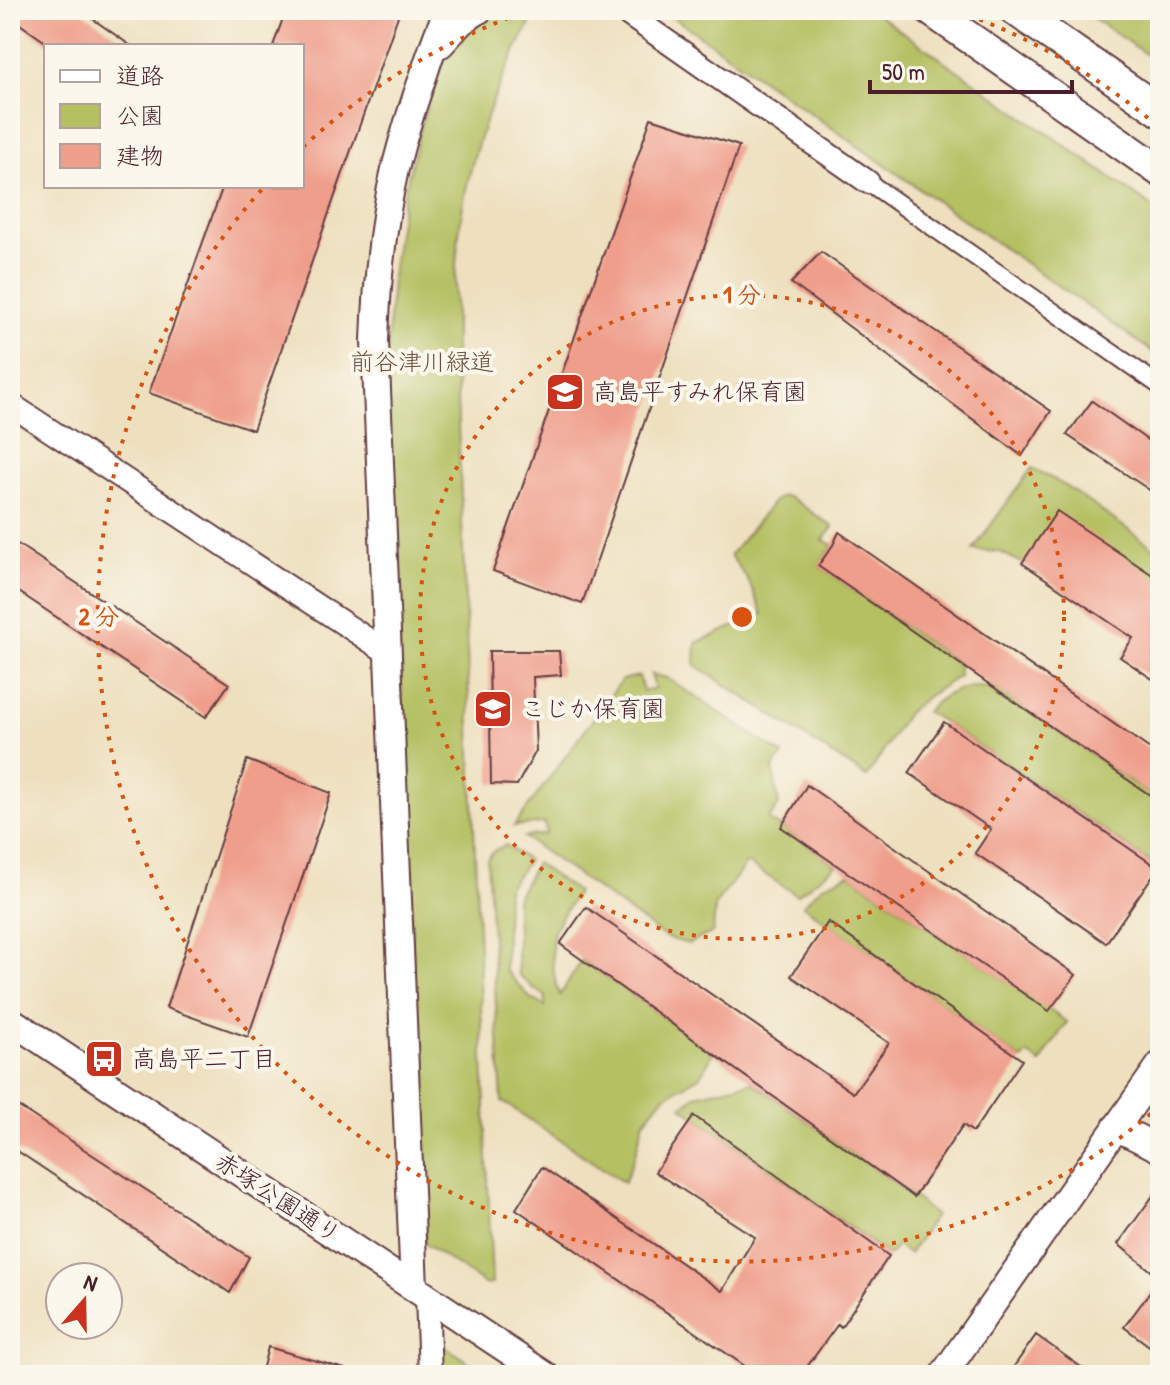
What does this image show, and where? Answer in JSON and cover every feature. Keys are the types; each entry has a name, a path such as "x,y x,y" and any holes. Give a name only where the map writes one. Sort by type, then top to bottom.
{"main road":[{"path":"930,10 1160,171"},
{"path":"1015,10 1160,111"}],"street":[{"path":"430,1375 420,1292 404,1013 375,341 377,285 395,169 411,111 448,10"},
{"path":"428,63 461,22 479,10"},
{"path":"622,10 1160,386"},
{"path":"10,404 387,652"},
{"name":"赤塚公園通り","path":"10,1020 545,1375"},
{"path":"943,1375 1160,1065"},
{"path":"1116,1127 1160,1149"}],"green space":[{"name":"前谷津川緑道","path":"495,10 538,10 508,67 483,127 460,222 455,277 455,346 492,1284 486,1285 425,1244 387,355 392,276 403,198 422,122 448,49 477,19"},
{"path":"663,10 871,10 1160,212 1160,357"},
{"path":"1082,10 1160,10 1160,64"},
{"path":"1032,468 1064,485 1160,552 1160,580 1022,563 1000,552 973,550"},
{"path":"783,496 791,498 833,527 823,540 833,545 819,566 958,663 959,676 907,713 867,777 695,665 696,643 763,614 748,580 730,555 775,500"},
{"path":"651,674 667,678 783,755 773,768 779,805 768,820 836,865 797,895 747,863 715,905 713,932 688,944 665,937 524,837 546,834 545,823 514,826 622,680 639,676 643,691 655,689"},
{"path":"975,687 995,688 1160,802 1160,869 926,712 948,694"},
{"path":"506,845 528,861 507,888 505,970 532,1000 545,1006 545,995 518,974 516,899 536,863 577,892 558,922 553,937 554,973 560,995 582,960 713,1053 701,1076 664,1097 643,1123 624,1183 502,1101 487,859 495,850"},
{"path":"849,874 1067,1022 1040,1063 1028,1054 1022,1060 803,905 822,886"},
{"path":"752,1082 914,1197 935,1216 909,1254 897,1246 889,1255 682,1107 696,1095"},
{"path":"445,1346 480,1370 480,1375 439,1375 438,1351"}],"building":[{"path":"10,10 80,10 128,44 48,44 10,17"},
{"path":"286,10 400,10 253,430 149,393 222,188 304,188 304,44 274,44"},
{"path":"651,118 739,146 582,604 493,571"},
{"path":"821,252 1051,411 1022,456 791,283"},
{"path":"1092,401 1160,449 1160,497 1067,435"},
{"path":"1057,511 1160,580 1160,684 1120,657 1133,638 1022,563"},
{"path":"839,532 1160,756 1160,802 818,566"},
{"path":"10,539 229,684 206,717 10,586"},
{"path":"489,651 559,651 561,675 533,677 536,751 517,785 491,784"},
{"path":"944,722 1158,868 1106,943 975,853 991,829 909,773"},
{"path":"247,760 331,793 248,1037 166,1008"},
{"path":"807,785 1076,975 1049,1011 781,827"},
{"path":"586,907 853,1093 889,1043 791,976 828,922 1022,1060 973,1132 963,1125 914,1197 560,944"},
{"path":"10,1101 249,1257 230,1293 10,1146"},
{"path":"694,1116 889,1256 841,1327 838,1324 801,1375 758,1375 516,1209 542,1167 722,1291 755,1237 655,1172"},
{"path":"1160,1186 1160,1278 1118,1244"},
{"path":"1160,1279 1160,1354 1124,1327"},
{"path":"1036,1335 1092,1375 1008,1375"},
{"path":"268,1347 345,1369 344,1375 261,1375"}],"place":[{"name":"高島平すみれ保育園","path":"565,392"},
{"name":"こじか保育園","path":"493,709"},
{"name":"高島平二丁目","path":"104,1059"}]}
